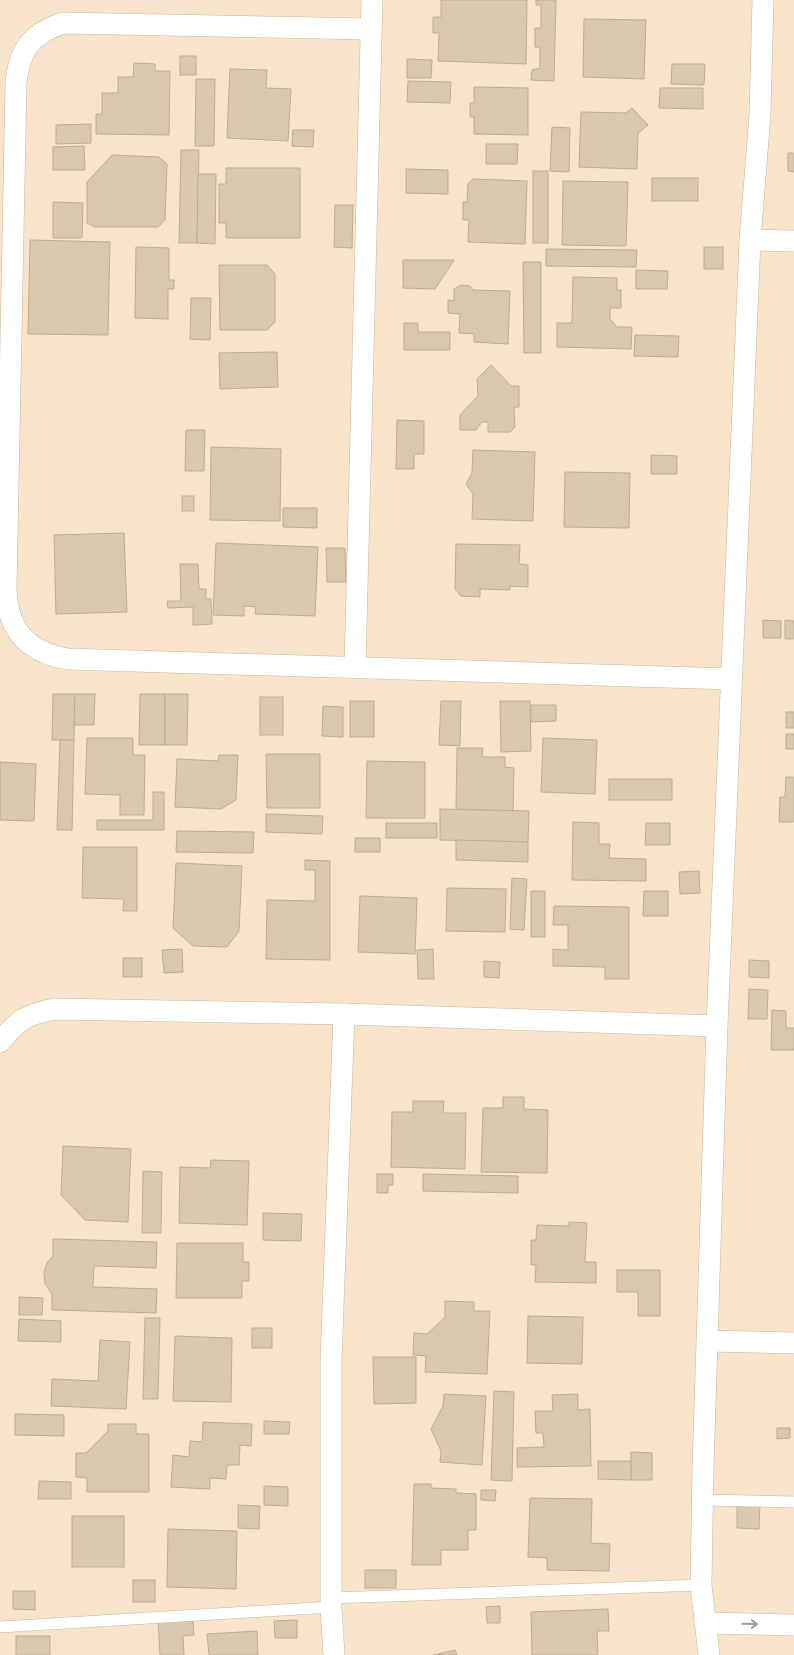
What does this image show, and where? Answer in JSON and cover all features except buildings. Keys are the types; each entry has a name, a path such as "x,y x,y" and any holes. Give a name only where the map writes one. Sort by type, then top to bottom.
{"street":[{"path":"356,667 372,0"},
{"path":"709,1655 702,1585 703,1500 717,1026 730,679 750,240 760,114 763,0"},
{"path":"371,29 63,23 47,28 34,38 24,51 17,67 16,84 6,588 6,605 12,622 22,637 35,648 51,656 68,659 730,679"},
{"path":"750,240 794,241"},
{"path":"0,1042 14,1025 31,1014 54,1009 344,1014 717,1026"},
{"path":"334,1655 331,1602 331,1361 344,1014"},
{"path":"707,1341 794,1343"},
{"path":"705,1623 794,1625"}],"lane":[{"path":"703,1500 794,1502"},
{"path":"0,1627 331,1602 702,1585"}]}
